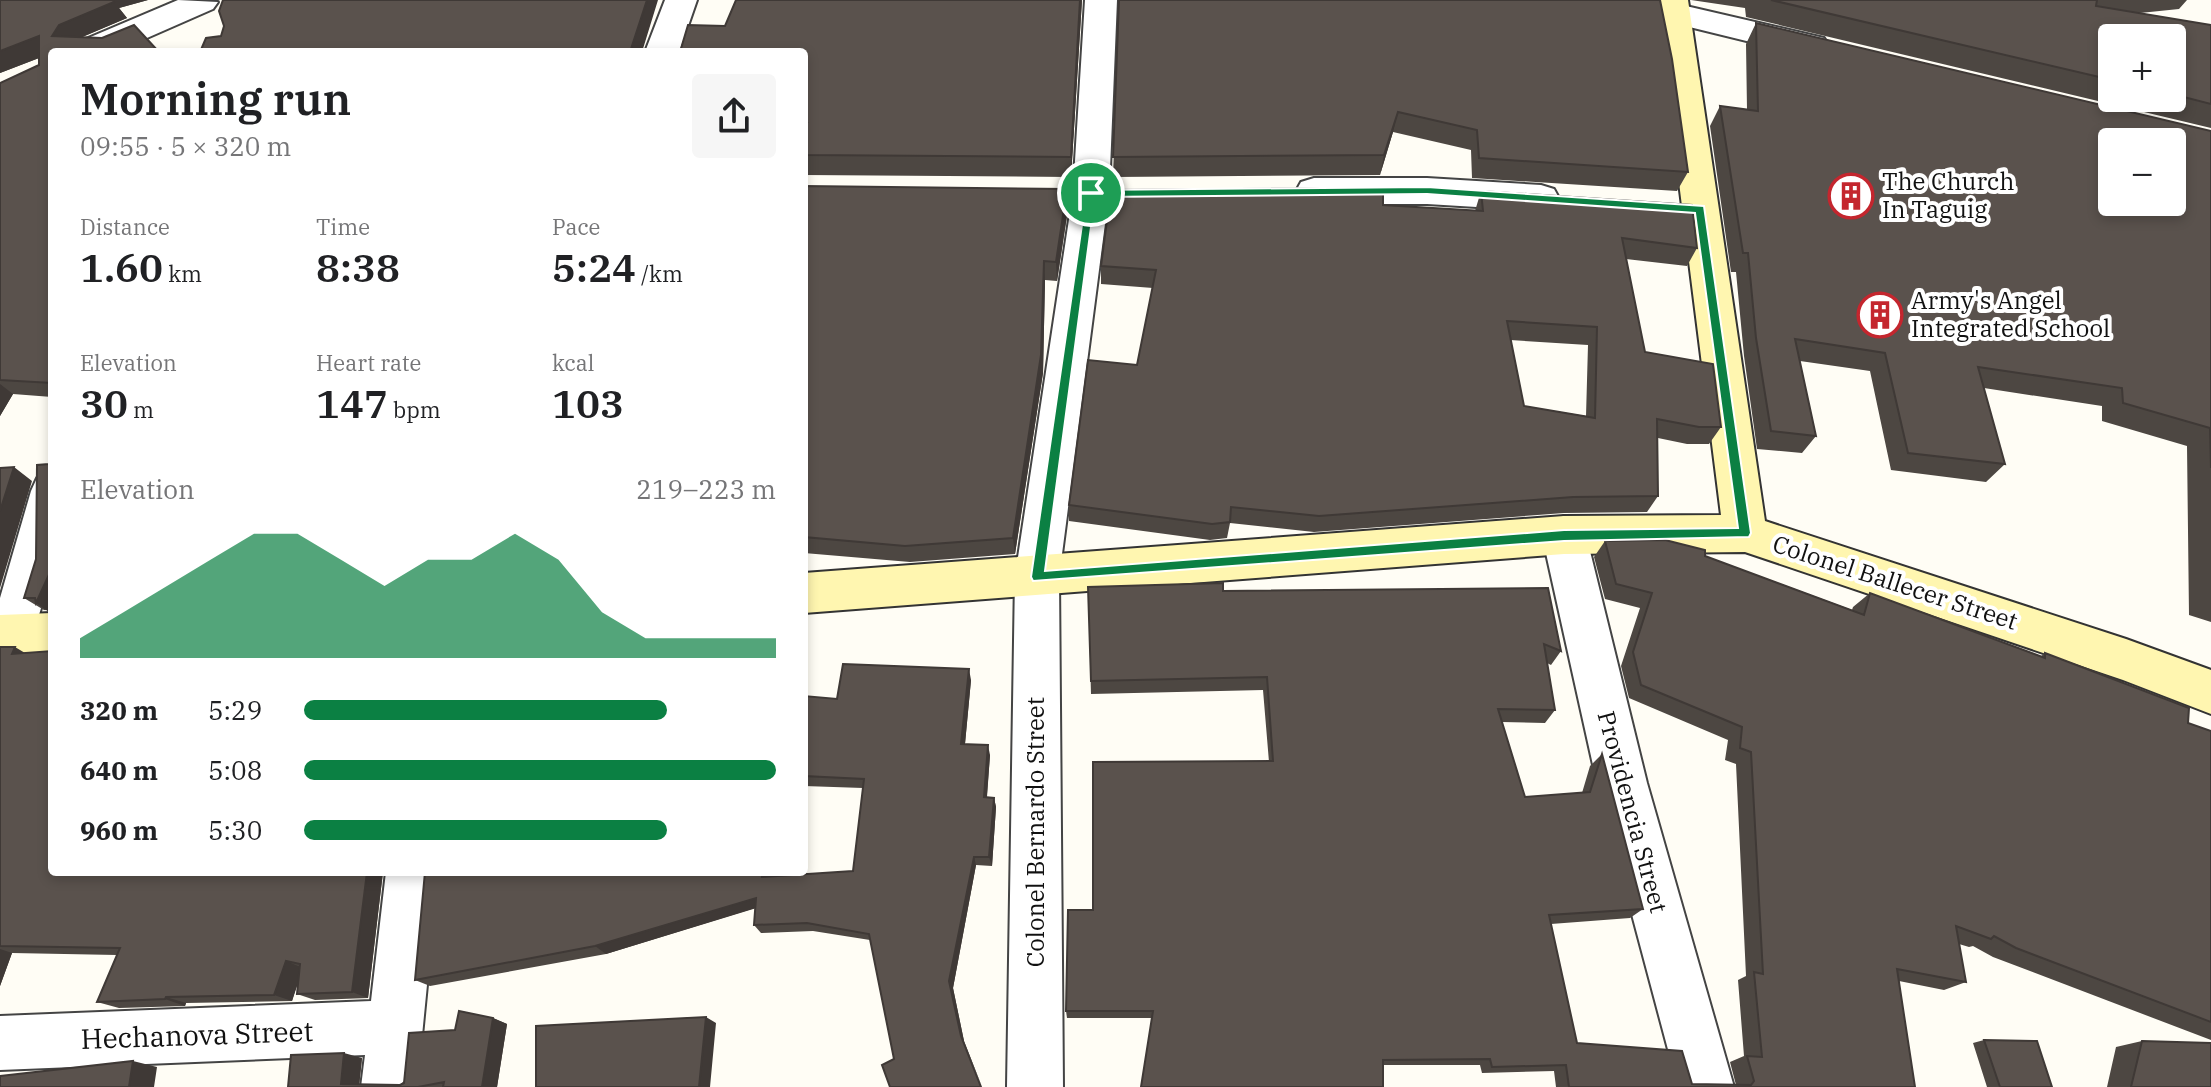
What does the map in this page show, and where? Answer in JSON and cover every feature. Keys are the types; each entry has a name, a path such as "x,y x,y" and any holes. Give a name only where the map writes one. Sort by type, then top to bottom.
{"street":[{"path":"663,48 681,0"},
{"name":"Colonel Bernardo Street","path":"1035,1087 1037,577 1090,193 1101,0"},
{"path":"1745,533 1685,208 1672,6 1842,53"},
{"path":"98,48 205,11"},
{"path":"1274,192 1427,191 1579,201"},
{"path":"21,635 48,510"},
{"name":"Colonel Ballecer Street","path":"808,593 1564,535 1745,533 2126,660 2211,692"},
{"name":"Providencia Street","path":"1564,535 1622,783 1706,1087"},
{"path":"389,1087 412,876"},
{"name":"Hechanova Street","path":"0,1043 394,1027"}],"building":[{"path":"0,0 113,0 59,25 52,36 102,38 134,25 155,48 48,48 48,383 0,380 0,83 39,65 39,36 0,51"},
{"path":"223,0 647,0 631,48 202,48 206,38 221,36 224,26 219,11"},
{"path":"736,0 1080,0 1071,157 808,155 808,48 681,48 688,25 725,26"},
{"path":"1119,0 1660,0 1688,172 1479,158 1477,130 1398,112 1384,155 1113,157"},
{"path":"1771,0 2097,0 2096,6 2211,25 2211,104 2186,98 2186,24 2098,24 2098,77"},
{"path":"1756,23 2098,104 2098,112 2131,112 2211,131 2211,468 2210,428 2123,403 2122,388 1978,367 2005,464 1908,453 1885,353 1795,339 1816,436 1771,431 1756,338 1748,253 1743,253 1720,106 1758,111"},
{"path":"808,186 1067,189 1056,262 1044,261 1041,355 1013,538 905,546 808,537"},
{"path":"1375,188 1373,193 1383,194 1383,205 1483,211 1481,191 1692,205 1697,248 1622,238 1645,352 1713,364 1721,427 1699,427 1657,419 1658,496 1573,497 1319,516 1231,507 1230,522 1212,524 1069,505 1088,360 1137,365 1156,270 1101,266 1111,190","holes":["1507,321 1597,327 1595,418 1524,406"]},
{"path":"48,464 48,577 36,603 35,598 24,598 36,559 37,465"},
{"path":"14,467 0,511 0,468"},
{"path":"1665,540 1705,550 1705,556 1864,615 1870,593 2045,658 2045,653 2189,708 2188,723 2211,731 2211,1022 2016,948 1994,936 1991,939 1956,926 1966,982 1897,969 1915,1087 1569,1087 1566,1065 1492,1067 1490,1059 1383,1060 1383,1087 1141,1087 1153,1011 1066,1011 1068,910 1093,910 1093,762 1273,761 1267,677 1091,681 1088,587 1223,583 1223,591 1548,588 1561,651 1544,644 1555,710 1498,709 1525,797 1590,792 1602,754 1643,909 1549,915 1577,1043 1682,1051 1692,1084 1751,1085 1754,1081 1747,1056 1762,1057 1754,972 1763,974 1751,752 1740,748 1742,727 1641,685 1633,652 1652,593 1616,584 1605,541"},
{"path":"0,647 15,647 12,654 48,651 48,876 366,876 352,992 297,994 300,964 286,961 274,995 97,1002 120,948 0,946"},
{"path":"843,664 969,669 961,744 988,745 984,797 994,798 989,857 974,857 949,981 961,1036 981,1087 890,1087 882,1065 894,1059 869,934 807,923 754,925 756,898 595,946 415,980 425,876 762,877 853,871 864,779 808,776 808,696 837,699"},
{"path":"459,1011 493,1018 482,1087 443,1087 444,1082 418,1087 288,1087 291,1055 344,1053 341,1084 400,1085 404,1083 409,1033 455,1030"},
{"path":"706,1017 699,1087 536,1087 536,1026"},
{"path":"1984,1040 2037,1041 2052,1087 2000,1087"},
{"path":"2142,1041 2211,1043 2211,1087 2131,1087"},
{"path":"133,1061 129,1087 0,1087 0,1076"}],"place":[{"name":"The Church In Taguig","path":"1851,196"},
{"name":"Army's Angel Integrated School","path":"1880,315"}],"route":[{"path":"1427,191 1700,209 1745,533 1564,535 1037,577 1091,193 1427,191"}]}
